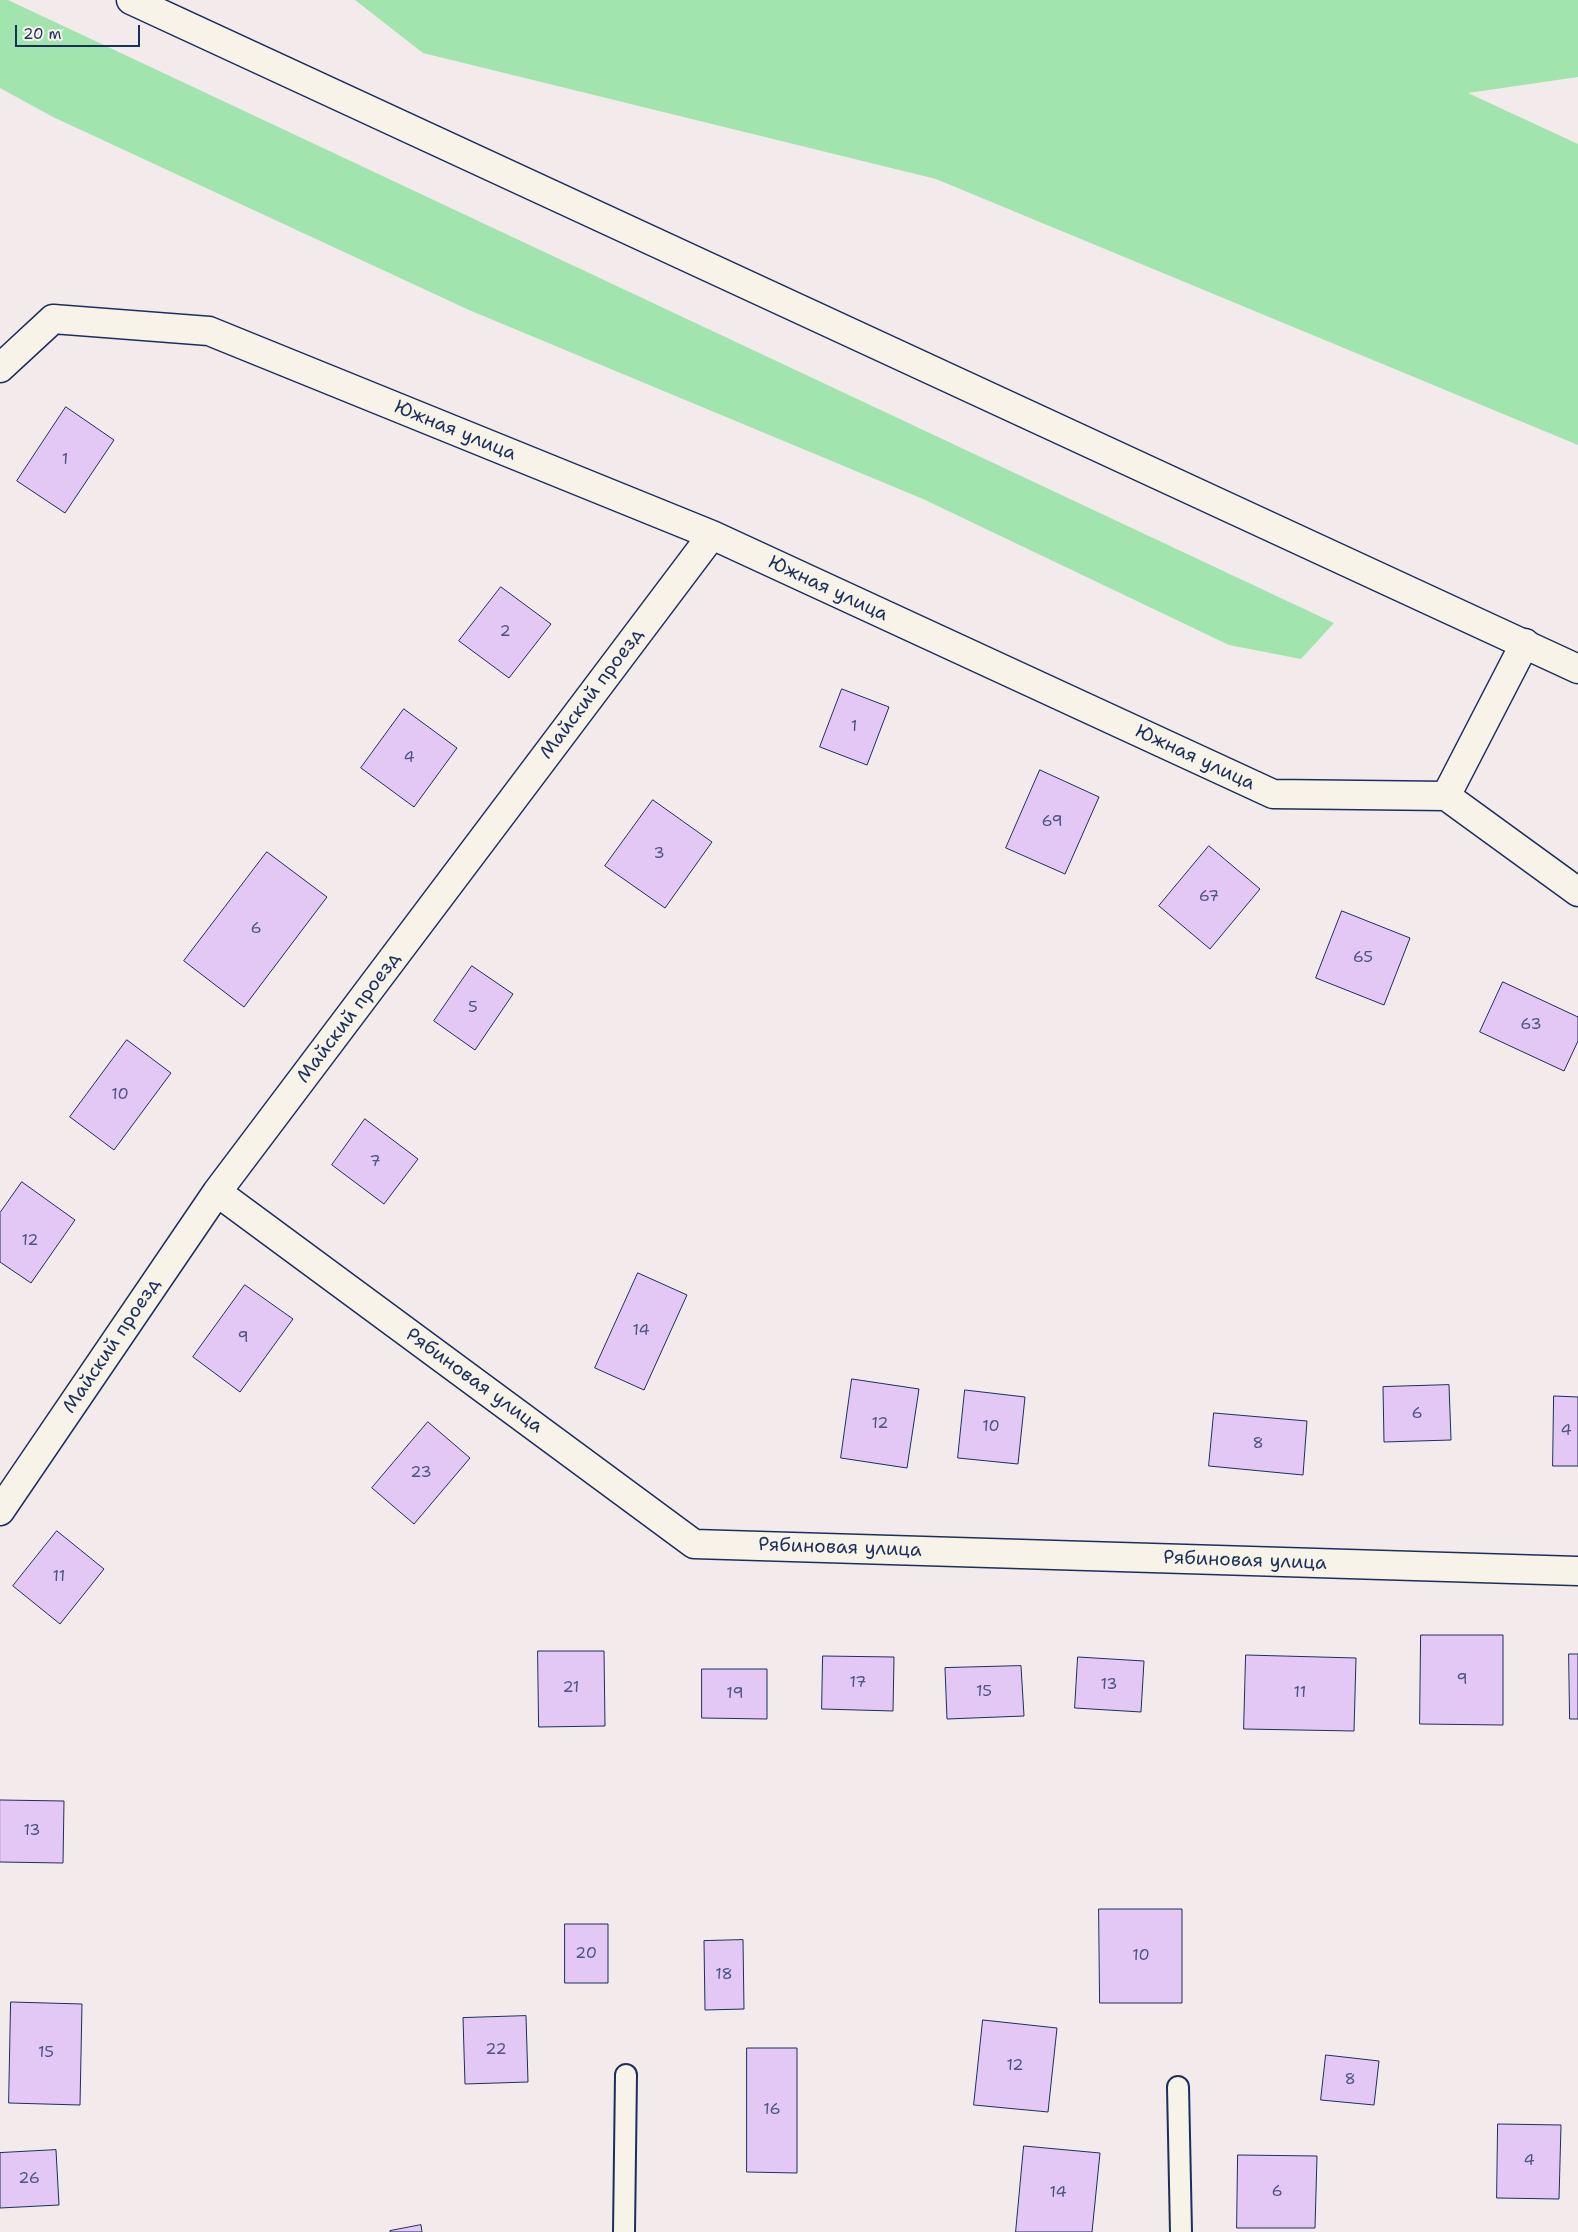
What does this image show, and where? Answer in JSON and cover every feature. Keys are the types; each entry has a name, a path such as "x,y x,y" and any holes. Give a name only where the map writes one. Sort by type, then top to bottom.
{"street":[{"path":"131,0 1578,668"},
{"name":"Южная улица","path":"0,368 53,319 209,331 712,535 1273,794 1446,796"},
{"name":"Майский проезд","path":"0,1511 217,1192 712,535"},
{"path":"1525,643 1446,796 1578,892"},
{"name":"Рябиновая улица","path":"217,1192 694,1544 1578,1571"}],"lane":[{"path":"624,2232 626,2074"},
{"path":"1178,2087 1181,2232"}],"green space":[{"path":"0,0 8,0 1334,623 1301,659 1229,645 923,499 469,310 53,117 0,88"},
{"path":"355,0 1578,0 1578,77 1468,93 1578,144 1578,445 936,179 423,53"}],"building":[{"path":"66,407 114,440 65,513 17,481"},
{"path":"501,587 551,624 509,678 459,641"},
{"path":"842,689 889,707 867,765 820,747"},
{"path":"404,709 457,748 414,807 361,768"},
{"path":"1040,770 1099,797 1065,874 1006,848"},
{"path":"653,800 712,842 665,908 605,866"},
{"path":"1209,846 1260,889 1210,949 1159,906"},
{"path":"267,852 327,897 244,1007 184,961"},
{"path":"1342,911 1410,938 1384,1005 1316,978"},
{"path":"472,966 513,994 475,1050 434,1021"},
{"path":"1503,982 1578,1017 1578,1041 1564,1071 1480,1032"},
{"path":"127,1040 171,1073 114,1150 70,1117"},
{"path":"365,1119 418,1159 384,1204 332,1165"},
{"path":"22,1182 75,1220 31,1283 0,1262 0,1213"},
{"path":"638,1273 687,1295 644,1390 595,1368"},
{"path":"245,1285 293,1319 240,1392 193,1357"},
{"path":"852,1379 919,1389 907,1468 841,1458"},
{"path":"1449,1385 1451,1440 1384,1442 1383,1387"},
{"path":"965,1390 1025,1397 1018,1464 958,1458"},
{"path":"1554,1396 1578,1397 1578,1466 1553,1466"},
{"path":"1214,1413 1307,1421 1303,1475 1209,1466"},
{"path":"428,1422 470,1458 414,1524 372,1488"},
{"path":"57,1531 104,1569 60,1624 13,1586"},
{"path":"1421,1635 1503,1635 1503,1725 1420,1724"},
{"path":"538,1651 604,1651 605,1726 539,1727"},
{"path":"1569,1654 1578,1654 1578,1719 1570,1719"},
{"path":"1246,1655 1356,1658 1354,1731 1244,1729"},
{"path":"823,1656 894,1657 893,1711 822,1709"},
{"path":"1078,1657 1144,1661 1141,1712 1075,1708"},
{"path":"1021,1666 1024,1716 947,1719 945,1668"},
{"path":"702,1669 767,1669 767,1719 702,1718"},
{"path":"0,1800 64,1801 63,1863 0,1862"},
{"path":"1099,1909 1182,1909 1182,2003 1100,2003"},
{"path":"565,1924 608,1924 608,1983 565,1983"},
{"path":"743,1940 744,2009 705,2010 704,1941"},
{"path":"11,2002 82,2004 80,2105 9,2103"},
{"path":"526,2016 528,2082 465,2084 463,2018"},
{"path":"983,2020 1057,2028 1048,2112 974,2105"},
{"path":"747,2048 797,2048 797,2173 747,2172"},
{"path":"1326,2055 1379,2061 1374,2105 1321,2100"},
{"path":"1498,2124 1561,2125 1559,2199 1497,2198"},
{"path":"1024,2146 1100,2153 1092,2232 1016,2232"},
{"path":"56,2150 59,2205 0,2208 0,2153"},
{"path":"1238,2155 1317,2156 1315,2228 1237,2228"},
{"path":"421,2225 422,2232 390,2232 390,2231"}]}
